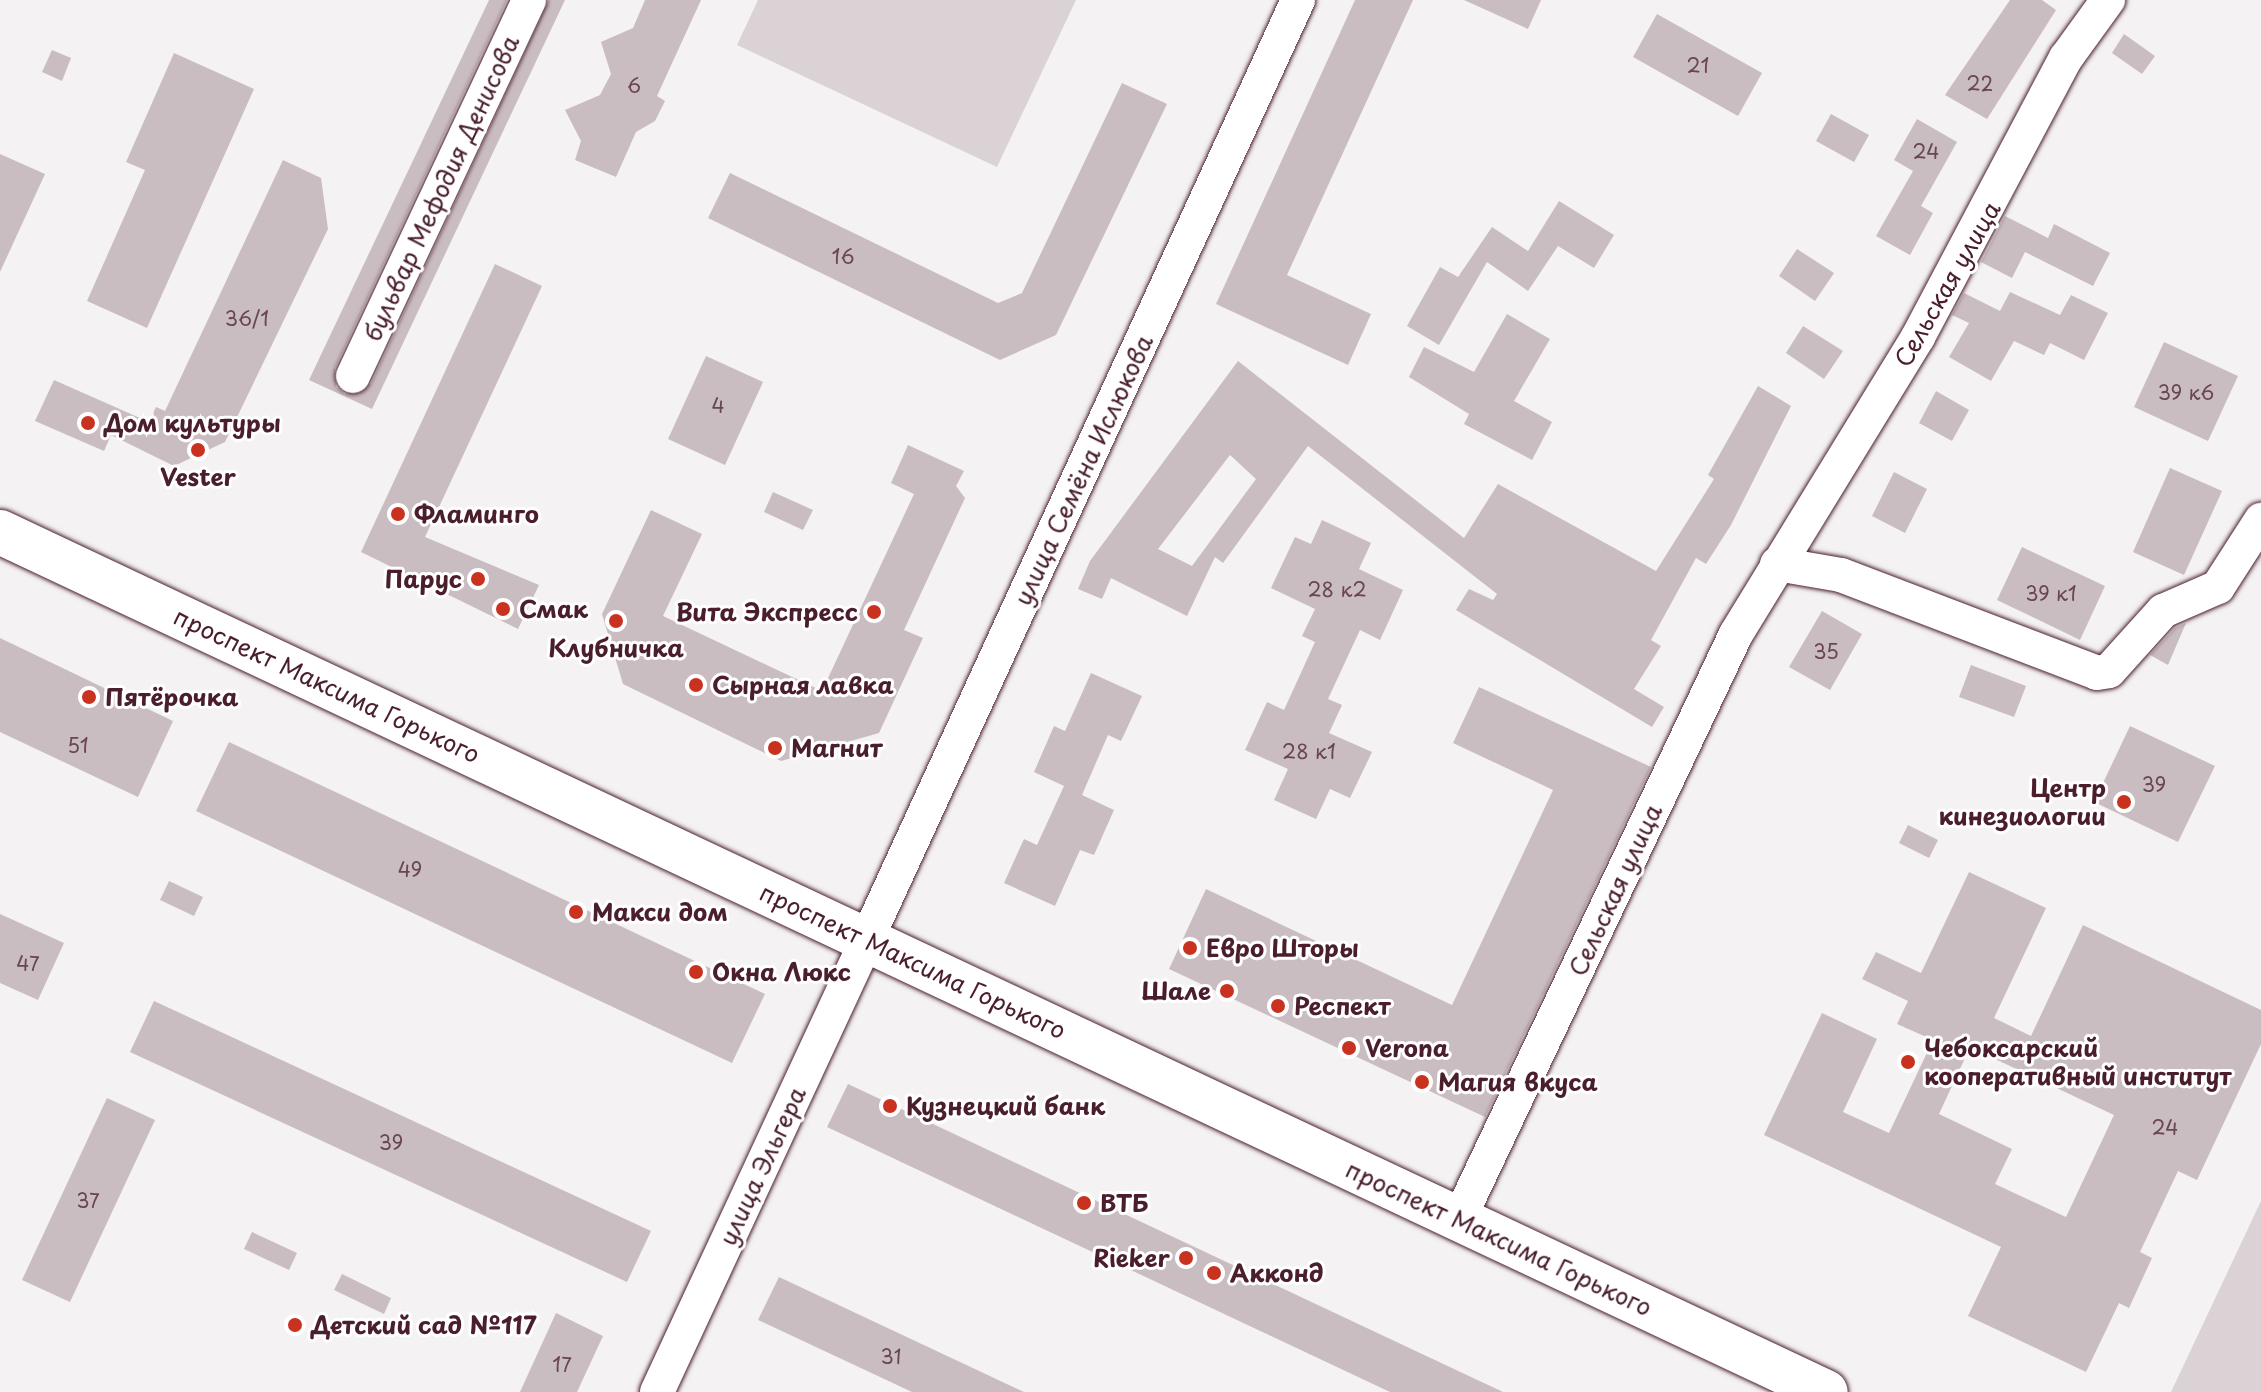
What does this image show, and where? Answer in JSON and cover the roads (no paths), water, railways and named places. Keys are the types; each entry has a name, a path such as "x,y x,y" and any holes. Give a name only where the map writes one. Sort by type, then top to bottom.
{"main road":[{"name":"проспект Максима Горького","path":"0,532 236,654"},
{"name":"проспект Максима Горького","path":"0,554 236,654 1579,1287 1826,1392"},
{"name":"проспект Максима Горького","path":"1579,1287 1777,1392"}],"street":[{"name":"бульвар Мефодия Денисова","path":"353,376 529,0"},
{"name":"улица Семёна Ислюкова","path":"863,948 1298,0"},
{"name":"Сельская улица","path":"1454,1228 1736,634 1918,337 2066,58 2108,0"},
{"path":"1777,564 1841,575 2097,673 2109,671 2163,611 2188,594 2218,587 2261,520"},
{"name":"улица Эльгера","path":"657,1392 863,948"}],"place":[{"name":"Дом культуры","path":"88,423"},
{"name":"Vester","path":"198,450"},
{"name":"Фламинго","path":"398,514"},
{"name":"Парус","path":"478,579"},
{"name":"Смак","path":"503,609"},
{"name":"Вита Экспресс","path":"874,612"},
{"name":"Клубничка","path":"616,621"},
{"name":"Сырная лавка","path":"696,685"},
{"name":"Пятёрочка","path":"89,697"},
{"name":"Магнит","path":"775,748"},
{"name":"Центр кинезиологии","path":"2124,802"},
{"name":"Макси дом","path":"576,912"},
{"name":"Евро Шторы","path":"1190,948"},
{"name":"Окна Люкс","path":"696,972"},
{"name":"Шале","path":"1227,991"},
{"name":"Респект","path":"1278,1006"},
{"name":"Verona","path":"1349,1048"},
{"name":"Чебоксарский кооперативный институт","path":"1908,1062"},
{"name":"Магия вкуса","path":"1422,1082"},
{"name":"Кузнецкий банк","path":"890,1106"},
{"name":"ВТБ","path":"1084,1203"},
{"name":"Rieker","path":"1186,1258"},
{"name":"Акконд","path":"1214,1273"},
{"name":"Детский сад №117","path":"295,1325"}]}
